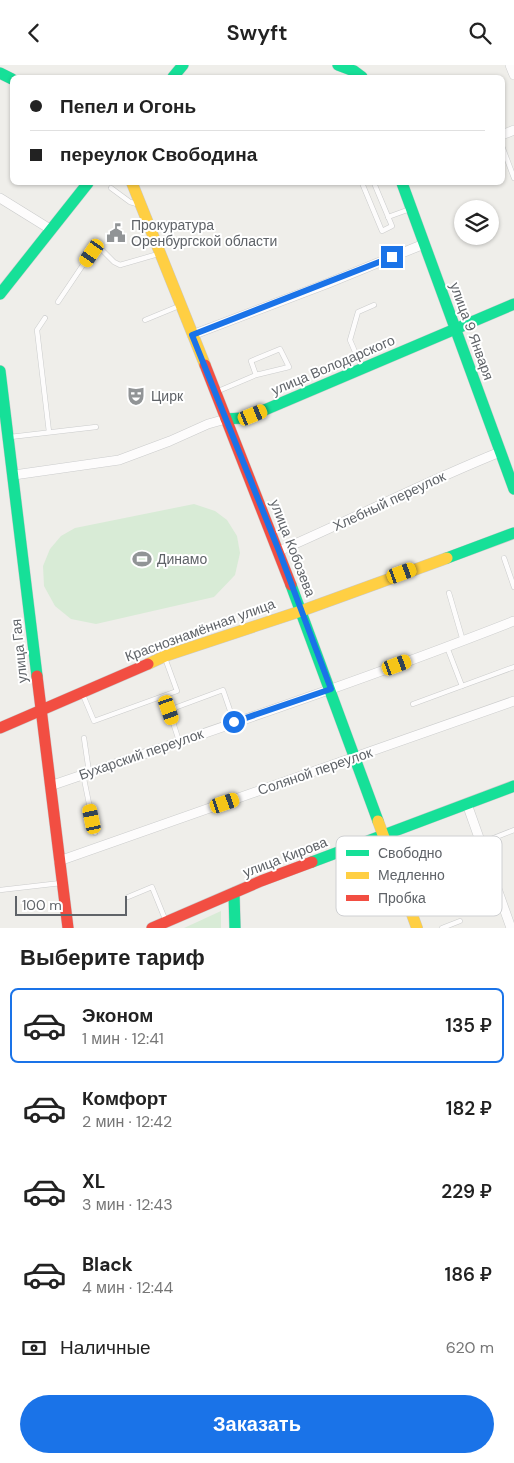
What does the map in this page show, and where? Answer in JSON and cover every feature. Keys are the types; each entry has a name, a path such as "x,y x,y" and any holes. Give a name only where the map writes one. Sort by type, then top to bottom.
{"main road":[{"path":"175,75 183,65"},
{"path":"338,65 359,75"},
{"path":"0,294 86,185"},
{"name":"улица Кобозева","path":"133,185 279,551 300,611 331,689 383,836"},
{"name":"улица 9 Января","path":"403,185 514,489"},
{"name":"улица Володарского","path":"226,419 253,415 514,304"},
{"name":"улица Гая","path":"0,371 68,928"},
{"name":"Краснознамённая улица","path":"0,728 165,656 300,611 514,533"},
{"name":"улица Кирова","path":"383,836 514,786"},
{"name":"улица Кирова","path":"152,928 261,881 336,853"},
{"path":"234,893 235,928"}],"street":[{"path":"510,65 514,75"},
{"path":"0,198 50,229"},
{"path":"192,335 424,244"},
{"name":"улица Володарского","path":"14,475 118,460 170,441 208,424 226,419"},
{"name":"Хлебный переулок","path":"279,551 328,530 443,475 500,452"},
{"name":"Бухарский переулок","path":"50,786 331,689 514,621"},
{"name":"Соляной переулок","path":"59,861 514,701"},
{"path":"468,804 479,836"},
{"path":"502,902 511,928"}],"lane":[{"path":"505,154 514,178"},
{"path":"363,185 382,231 392,226 375,185"},
{"path":"111,188 130,202 141,206"},
{"path":"388,217 411,209"},
{"path":"58,302 96,250 101,249 114,262 120,265 159,253"},
{"path":"363,369 350,340 358,311 374,305"},
{"path":"145,320 180,306"},
{"path":"44,319 36,330 49,433"},
{"path":"215,392 256,375 288,367 280,349 250,361 256,375"},
{"path":"9,437 96,427"},
{"path":"504,557 514,587"},
{"path":"449,593 463,641"},
{"path":"447,647 462,686"},
{"path":"82,693 94,721 177,691 165,656"},
{"path":"413,704 514,667"},
{"path":"180,741 169,710 222,691 234,722"},
{"path":"84,738 86,773 95,833"},
{"path":"498,836 514,829"},
{"path":"0,890 62,883"},
{"path":"128,897 152,887 166,922"},
{"path":"442,928 460,921"}],"green space":[{"name":"Динамо","path":"194,504 215,511 227,520 237,536 240,553 235,575 214,597 96,624 71,619 55,606 44,586 43,566 50,549 61,536 75,528"},
{"path":"221,911 221,928 184,928"}],"traffic: fast":[{"path":"175,75 183,65"},
{"path":"338,65 359,75"},
{"path":"0,73 10,78"},
{"path":"0,294 86,185"},
{"path":"403,185 514,489"},
{"path":"226,419 253,415 514,304"},
{"path":"0,371 37,676"},
{"path":"447,558 514,533"},
{"path":"291,585 378,821"},
{"path":"381,836 514,786"},
{"path":"312,862 336,853"},
{"path":"234,893 235,928"}],"traffic: slow":[{"path":"133,185 205,365"},
{"path":"148,664 165,656 301,611 447,558"},
{"path":"378,821 383,836"},
{"path":"413,916 417,928"}],"traffic: jam":[{"path":"205,365 291,585"},
{"path":"0,728 148,664"},
{"path":"37,676 68,928"},
{"path":"152,928 261,881 312,862"}],"place":[{"name":"Прокуратура Оренбургской области","path":"116,233"},
{"name":"Цирк","path":"136,396"},
{"name":"Динамо","path":"142,559"}],"route":[{"path":"234,722 331,689 300,611 279,551 192,335 392,257"}]}
